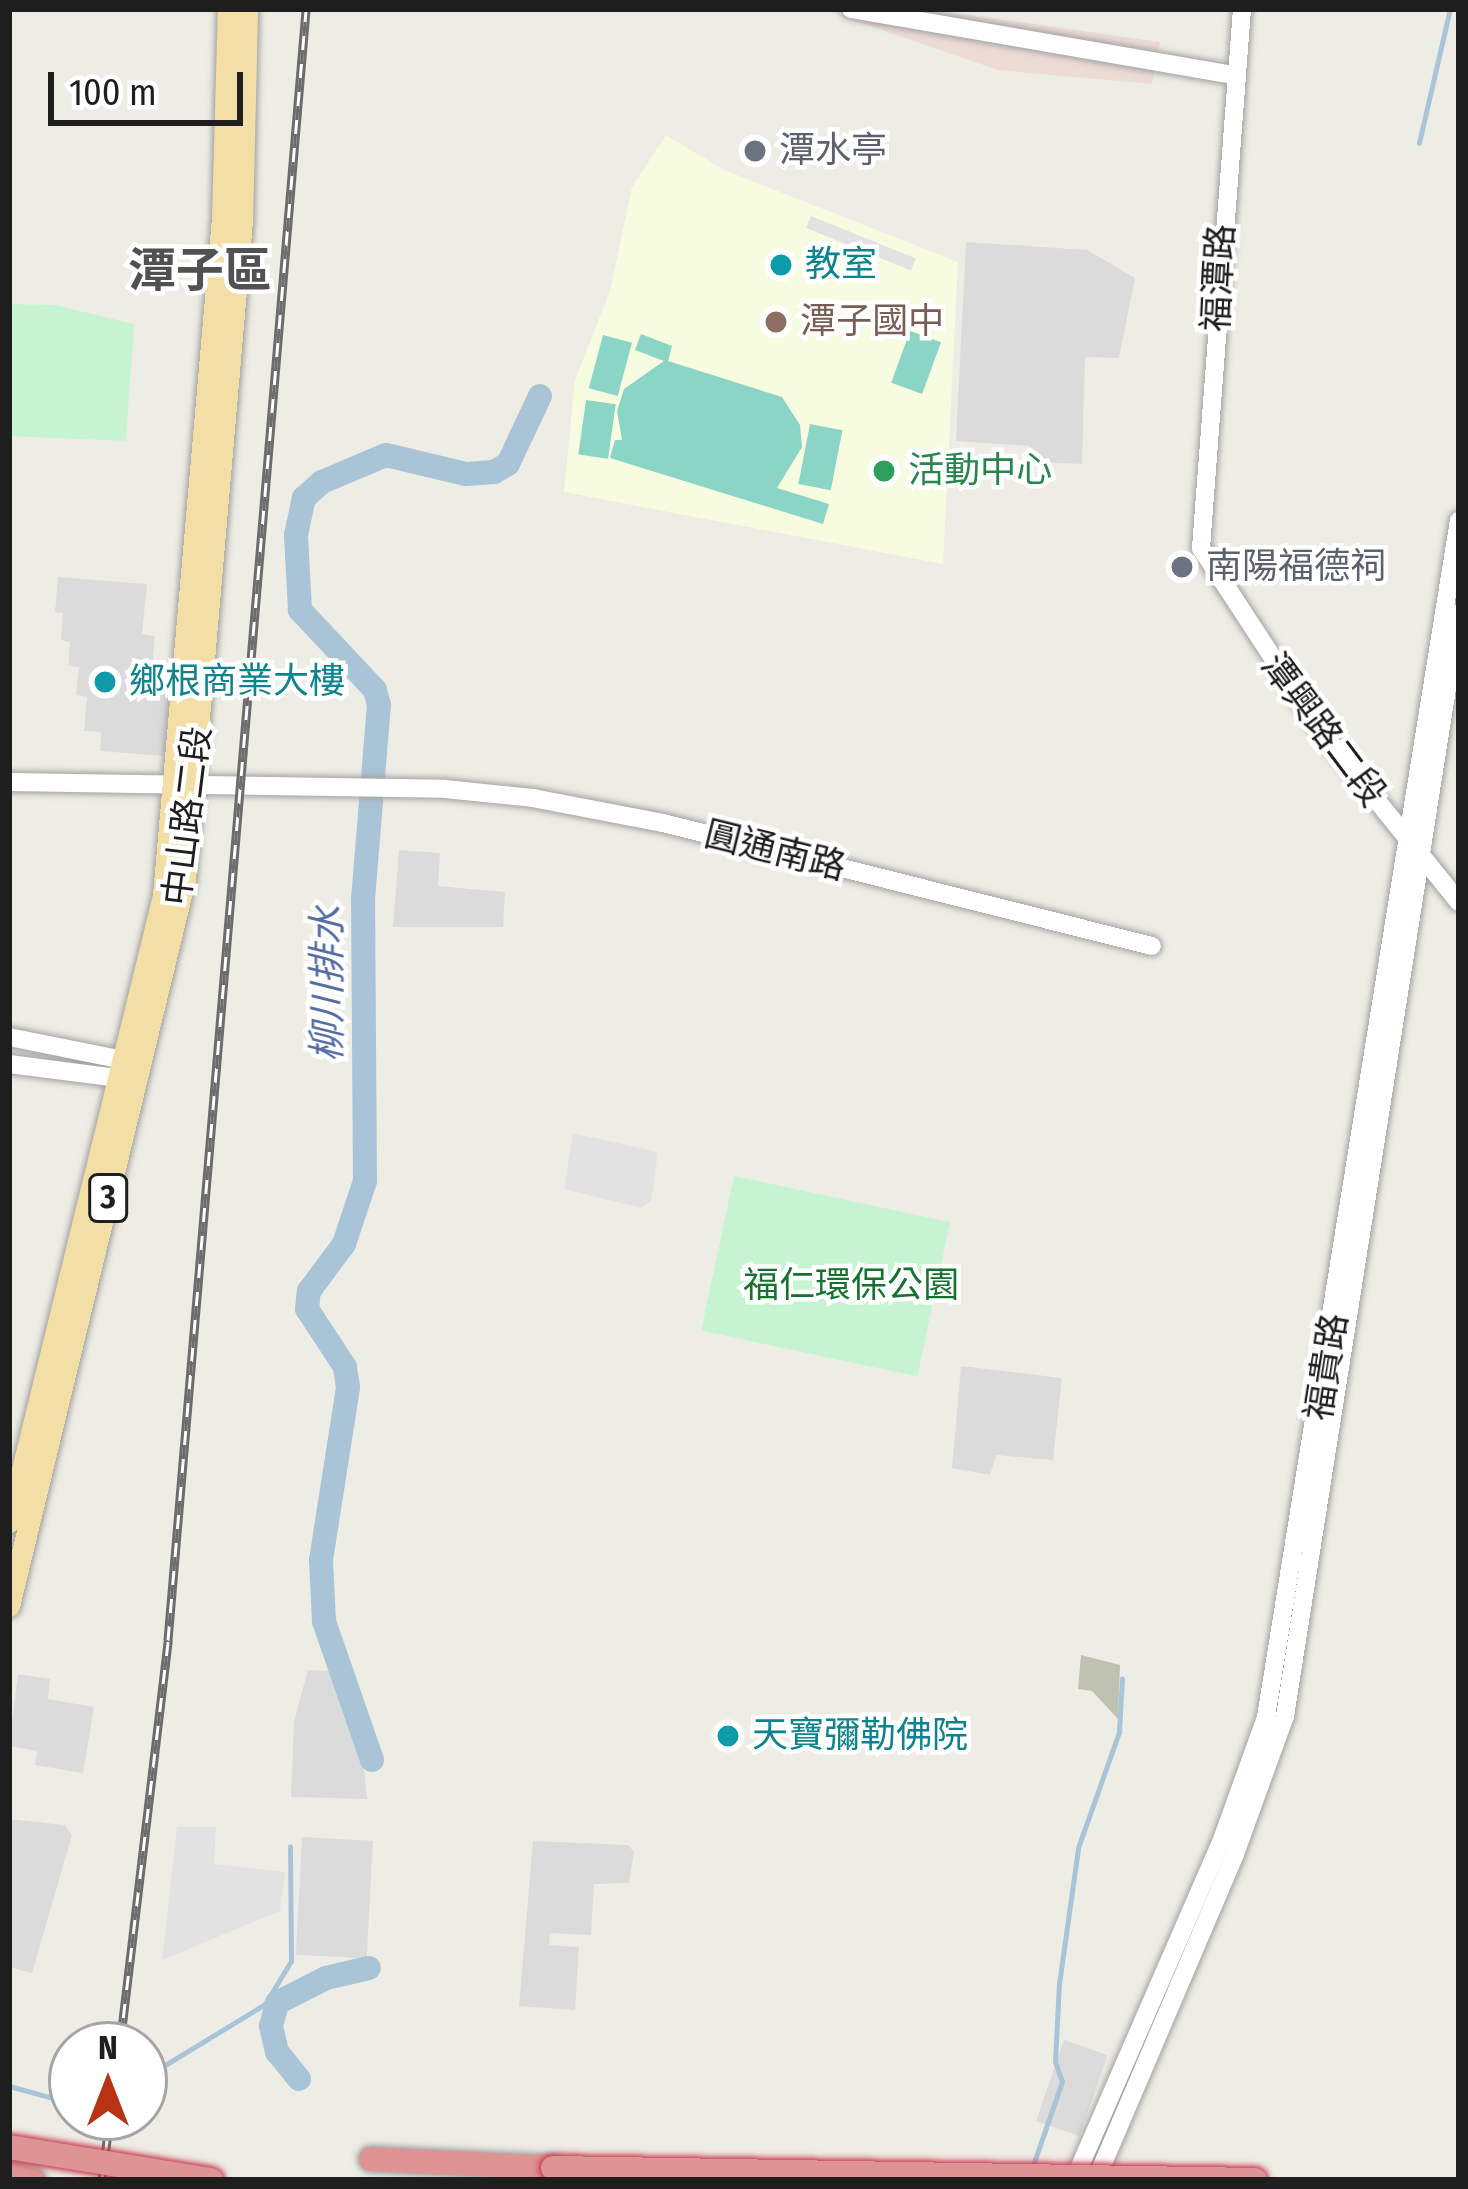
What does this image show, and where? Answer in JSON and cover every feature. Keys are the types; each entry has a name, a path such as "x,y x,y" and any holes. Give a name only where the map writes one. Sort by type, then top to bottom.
{"highway":[{"path":"9,2147 211,2180"},
{"path":"371,2159 553,2168 1255,2180"},
{"path":"9,2174 34,2180"}],"main road":[{"name":"中山路二段","path":"9,1606 185,879 185,789 222,218 228,9"},
{"name":"中山路二段","path":"9,1522 185,789 243,209 247,9"}],"street":[{"path":"851,9 1232,75"},
{"name":"福潭路","path":"1201,548 1232,75 1242,9"},
{"name":"福貴路","path":"1074,2180 1220,1845 1266,1717 1327,1370 1405,836 1459,520"},
{"name":"潭興路二段","path":"1201,548 1268,658 1459,902"},
{"name":"福貴路","path":"1096,2180 1235,1854 1285,1716 1459,613"},
{"path":"9,782 185,789"},
{"name":"圓通南路","path":"185,789 392,788 533,798 663,823 1152,946"},
{"path":"9,1036 121,1069"},
{"path":"9,1064 121,1069"}],"shaded area":[{"path":"820,9 927,9 1160,42 1152,84 998,70"},
{"name":"潭子國中","path":"666,135 724,170 958,262 943,564 564,492 575,380 610,291 632,187"},
{"path":"811,216 916,258 911,270 806,228"},
{"path":"966,242 1087,250 1135,278 1119,358 1085,357 1082,464 1037,462 1029,446 956,441"},
{"path":"910,331 941,342 922,394 891,383"},
{"path":"641,334 672,346 668,361 782,397 800,425 802,447 777,488 829,504 823,524 610,458 615,440 622,440 617,411 624,389 664,361 635,350"},
{"path":"603,335 632,343 618,396 589,388"},
{"path":"586,400 616,404 608,459 578,454"},
{"path":"810,424 842,430 831,490 798,484"},
{"path":"58,577 147,584 142,634 155,636 150,689 169,691 164,756 100,751 101,732 84,731 87,697 76,695 79,667 68,666 70,642 61,640 63,613 55,612"},
{"path":"399,850 440,853 438,886 505,892 503,927 393,927"},
{"path":"573,1133 658,1152 651,1201 641,1208 564,1189"},
{"path":"961,1366 1062,1378 1053,1460 996,1455 990,1475 952,1468"},
{"path":"1081,1655 1120,1665 1118,1719 1092,1691 1078,1689"},
{"path":"308,1670 336,1671 347,1695 348,1724 360,1727 367,1799 291,1797 294,1721"},
{"path":"18,1674 50,1679 48,1699 94,1707 83,1773 35,1765 37,1751 9,1746"},
{"path":"9,1819 64,1825 72,1835 32,1973 9,1967"},
{"path":"177,1827 216,1827 214,1864 285,1872 280,1911 162,1960"},
{"path":"302,1837 373,1841 367,1959 296,1955"},
{"path":"533,1841 628,1845 634,1852 629,1883 594,1884 591,1935 550,1933 549,1945 579,1947 575,2010 519,2006"},
{"path":"1064,2040 1107,2055 1079,2136 1036,2121"}],"green space":[{"path":"9,304 55,305 134,324 126,441 9,436"},
{"name":"福仁環保公園","path":"734,1176 950,1222 917,1376 701,1331"}],"waterway":[{"path":"1419,143 1450,9"},
{"name":"柳川排水","path":"372,1760 324,1621 321,1560 348,1387 345,1367 307,1309 309,1291 344,1244 365,1181 363,899 379,705 375,690 300,610 296,535 304,498 322,482 386,455 466,474 494,472 508,464 540,396"},
{"path":"1032,2168 1062,2082 1055,2062 1059,1984 1078,1848 1119,1732 1122,1679"},
{"path":"168,2063 265,2004 291,1961 290,1847"},
{"name":"柳川排水","path":"299,2079 277,2052 271,2026 277,2003 326,1978 369,1968"},
{"path":"9,2086 48,2097"}],"railway":[{"path":"123,2021 168,1640 306,9"},
{"path":"102,2180 107,2141"}],"place":[{"name":"潭水亭","path":"755,151"},
{"name":"教室","path":"781,265"},
{"name":"潭子國中","path":"776,322"},
{"name":"活動中心","path":"884,471"},
{"name":"南陽福德祠","path":"1182,567"},
{"name":"鄉根商業大樓","path":"105,682"},
{"name":"天寶彌勒佛院","path":"728,1736"}],"district":[{"name":"潭子區","path":"200,272"}]}
